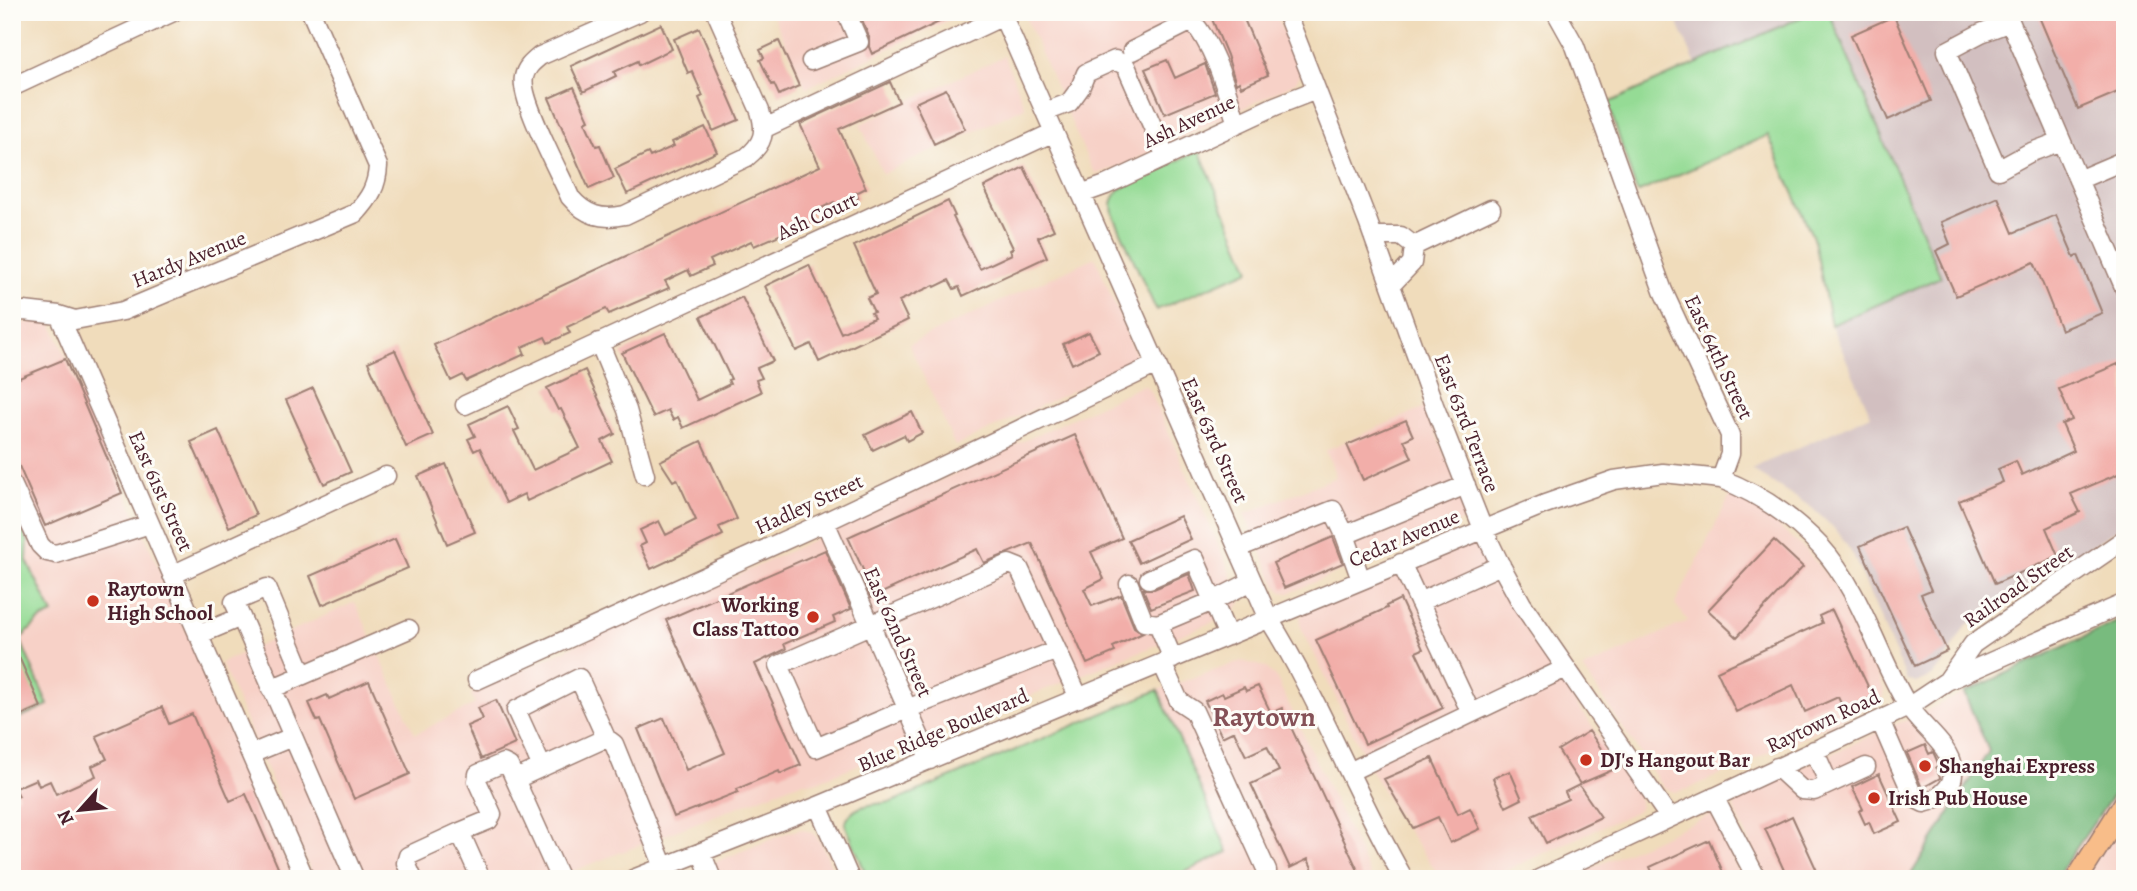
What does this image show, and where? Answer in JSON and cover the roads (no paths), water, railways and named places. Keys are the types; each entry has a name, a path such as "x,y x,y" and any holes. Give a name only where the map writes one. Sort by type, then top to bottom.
{"main road":[{"path":"2084,876 2123,810"}],"street":[{"path":"12,87 173,12"},
{"name":"Hardy Avenue","path":"12,313 24,311 59,315 75,320 123,311 356,213 370,198 378,179 379,166 311,12"},
{"path":"640,12 540,56 529,65 523,78 527,101 570,197 581,210 595,216 610,218 625,215 747,157 758,148 765,128 760,111 716,12"},
{"path":"811,61 859,42 846,12"},
{"name":"East 63rd Terrace","path":"1286,12 1483,529 1522,604 1669,817"},
{"name":"East 64th Street","path":"1556,12 1575,46 1663,291 1730,435 1730,454 1721,479"},
{"path":"765,128 1002,14"},
{"name":"East 63rd Street","path":"1002,14 1269,619 1289,652 1404,879"},
{"path":"2061,141 2029,153 1998,170 1947,51 2008,17 2125,289"},
{"path":"1132,51 1192,21 1201,31 1220,74 1237,124"},
{"path":"1045,112 1069,103 1080,88 1086,73 1115,60 1126,66 1166,157"},
{"name":"Ash Avenue","path":"1081,194 1107,185 1317,90"},
{"name":"Ash Court","path":"465,405 1054,132"},
{"path":"2078,180 2125,160"},
{"path":"1414,246 1491,209"},
{"path":"1373,236 1401,236 1414,246"},
{"path":"1391,285 1412,263 1414,246"},
{"name":"East 61st Street","path":"59,315 305,879"},
{"path":"599,342 626,410 645,475"},
{"name":"Hadley Street","path":"477,680 825,522 1157,364"},
{"name":"Cedar Avenue","path":"1269,619 1545,503 1614,480 1663,473 1721,479"},
{"path":"173,575 386,476"},
{"path":"1721,479 1744,488 1799,526 1823,550 1857,600 1909,706 1943,746 1953,772 1948,787 1935,801 1924,803 1914,798 1880,720"},
{"path":"12,484 40,545 47,552 56,554 150,524"},
{"path":"1345,535 1466,485"},
{"path":"1238,548 1333,510 1361,580"},
{"name":"East 62nd Street","path":"825,522 930,760"},
{"name":"Railroad Street","path":"1947,681 1973,644 2125,539"},
{"path":"1149,579 1195,559 1228,636"},
{"path":"1057,650 816,748 779,665 1009,564 1019,568 1057,650 1079,698"},
{"path":"1401,564 1471,713"},
{"path":"1419,602 1501,565"},
{"path":"1129,584 1144,622 1158,624 1213,601 1252,580"},
{"path":"303,675 267,587 234,601 355,879"},
{"name":"Raytown Road","path":"1539,879 1909,706 1947,681 2125,603"},
{"path":"198,635 241,617"},
{"name":"Blue Ridge Boulevard","path":"633,879 818,806 1269,619"},
{"path":"1158,624 1179,701 1194,711 1267,871 1264,879"},
{"path":"271,689 409,629"},
{"path":"1349,772 1566,668"},
{"path":"542,767 516,710 579,678 606,738 614,744 664,867"},
{"path":"251,754 292,737"},
{"path":"516,779 606,738"},
{"path":"1814,751 1821,788"},
{"path":"413,879 406,863 408,856 489,820 492,814 477,781 478,774 503,762 509,766 516,779 560,879"},
{"path":"1777,767 1802,790 1821,788 1866,767"},
{"path":"1714,797 1757,879"},
{"path":"818,806 850,879"},
{"path":"460,832 481,879"},
{"path":"701,852 712,879"}],"place":[{"name":"Raytown High School","path":"93,601"},
{"name":"Working Class Tattoo","path":"813,617"},
{"name":"DJ's Hangout Bar","path":"1586,760"},
{"name":"Shanghai Express","path":"1925,766"},
{"name":"Irish Pub House","path":"1874,798"}],"district":[{"name":"Raytown","path":"1264,717"}]}
